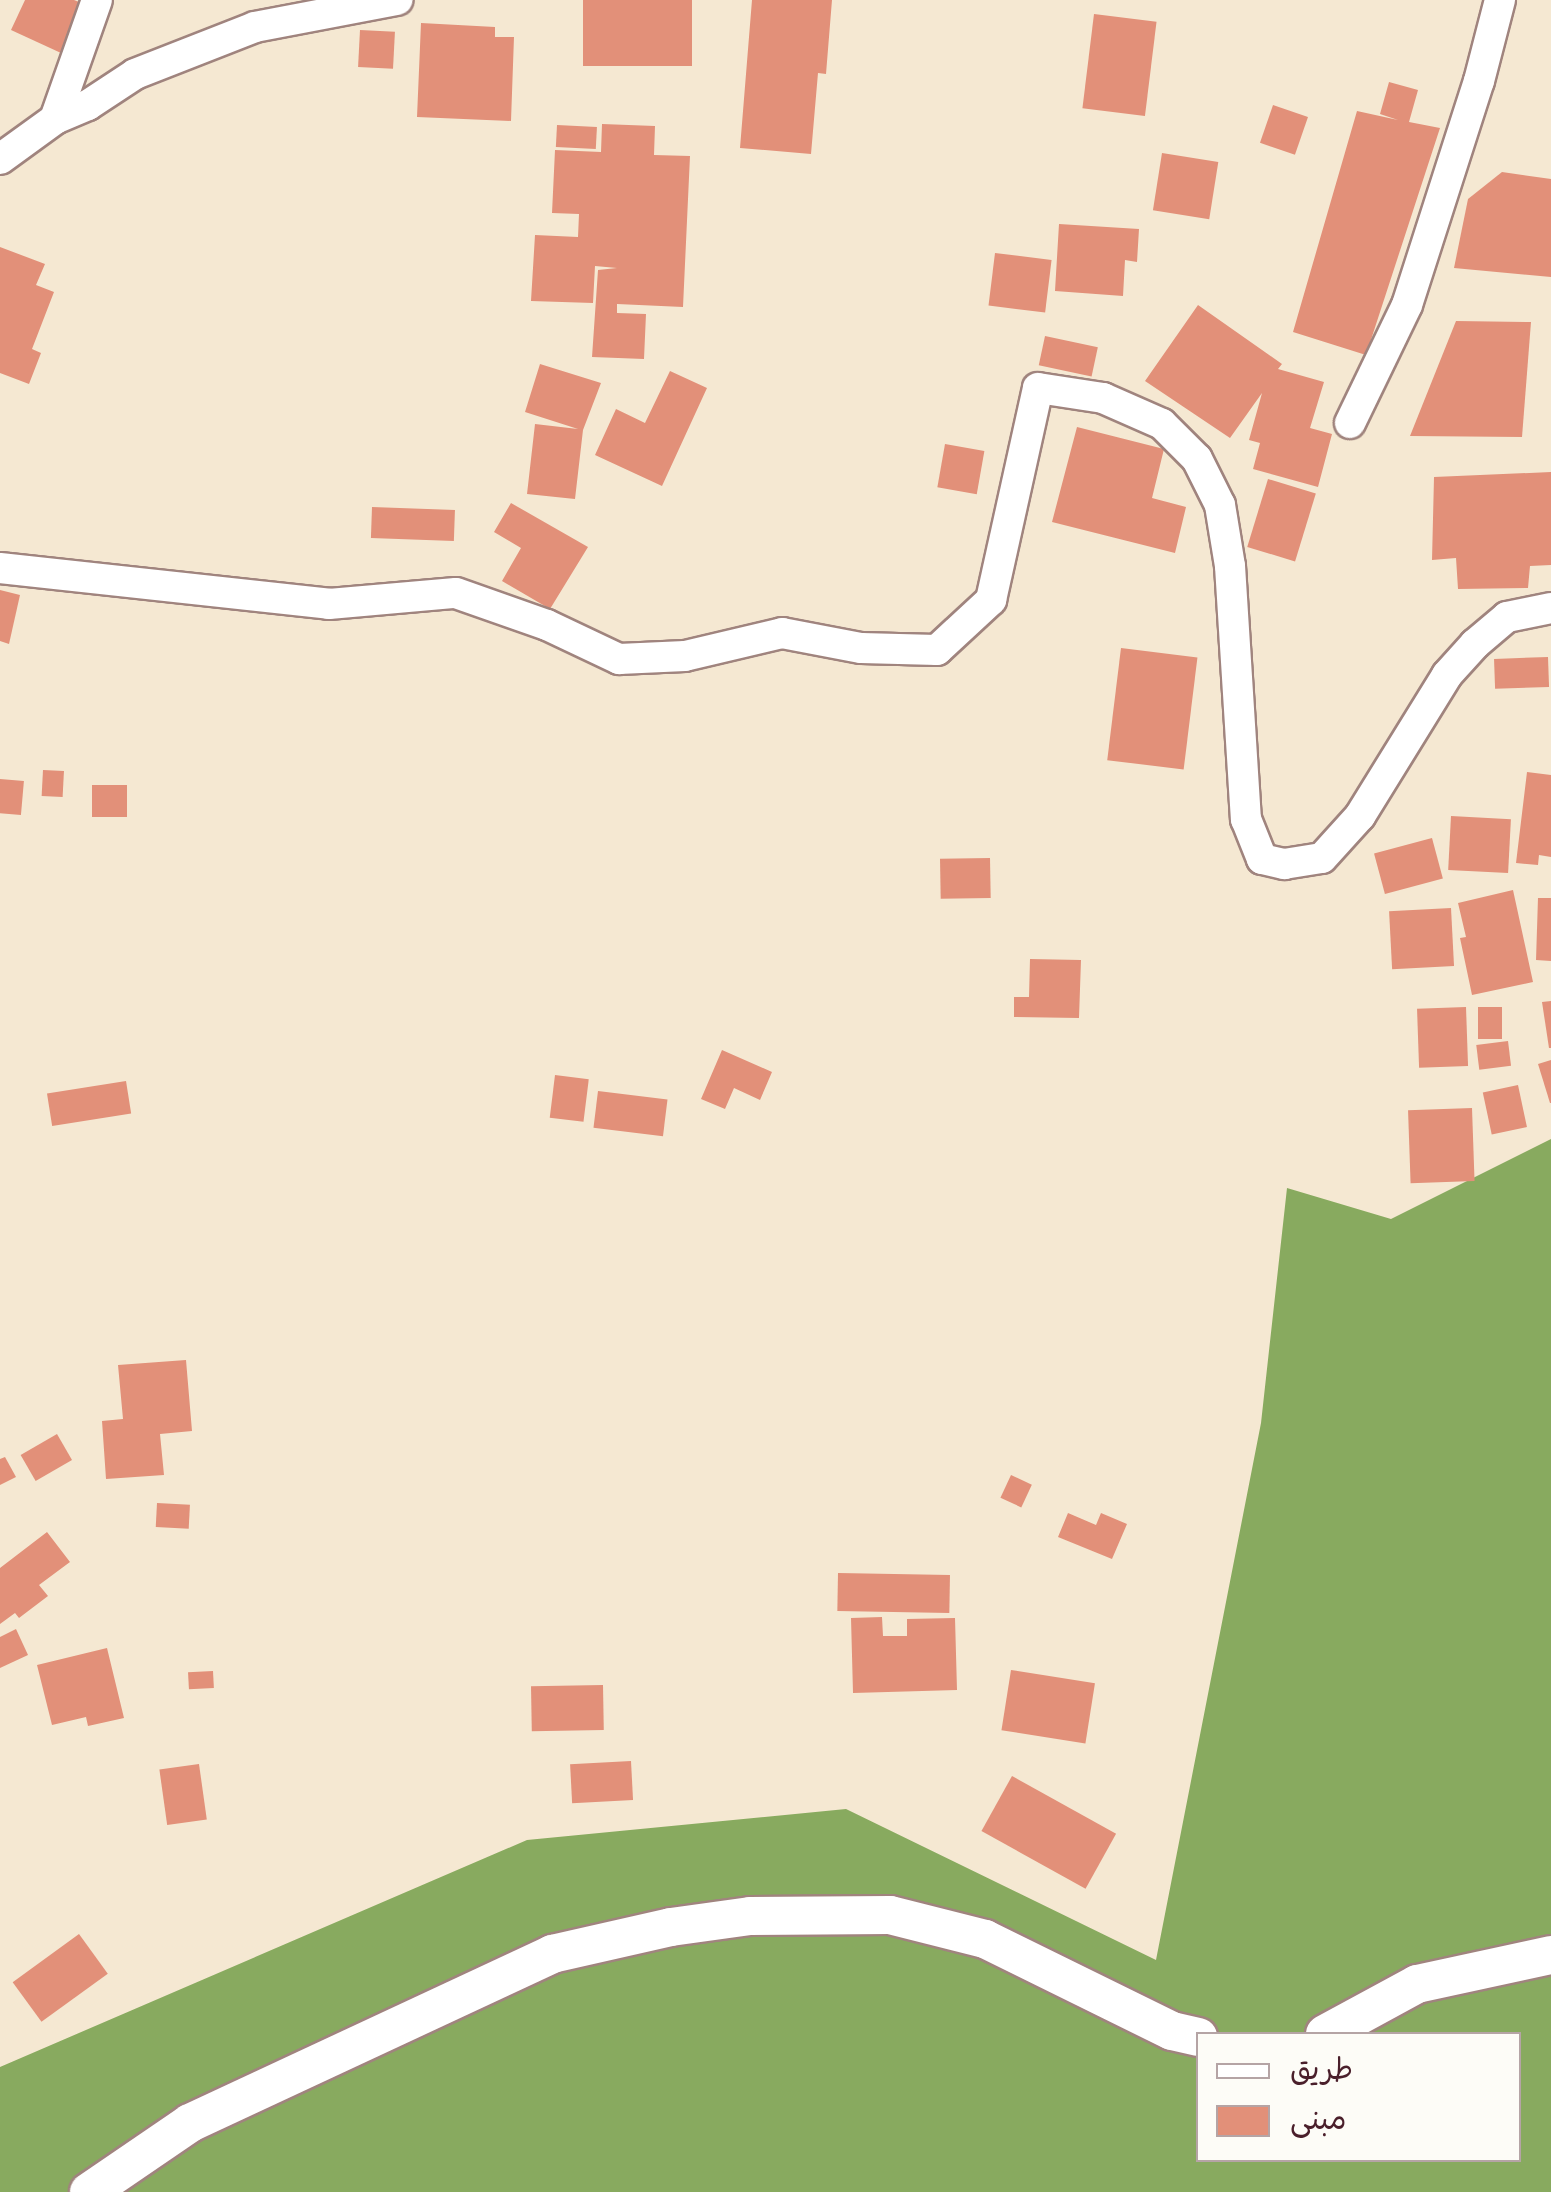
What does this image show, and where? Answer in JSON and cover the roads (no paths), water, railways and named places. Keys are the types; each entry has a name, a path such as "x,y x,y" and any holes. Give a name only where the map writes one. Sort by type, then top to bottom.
{"street":[{"path":"55,119 97,0"},
{"path":"0,159 55,119 88,105 135,74 255,28 396,0"},
{"path":"1350,423 1406,305 1479,81 1500,0"},
{"path":"0,568 329,604 456,593 546,625 619,659 685,656 782,632 861,648 937,650 992,600 1038,388 1103,398 1162,424 1196,459 1220,505 1230,566 1246,819 1262,859 1284,864 1322,858 1360,816 1446,675 1475,644 1507,617 1551,608"},
{"path":"89,2192 190,2122 552,1954 670,1927 750,1916 890,1915 984,1939 1172,2031 1196,2037"},
{"path":"1329,2032 1417,1984 1551,1955"}]}
